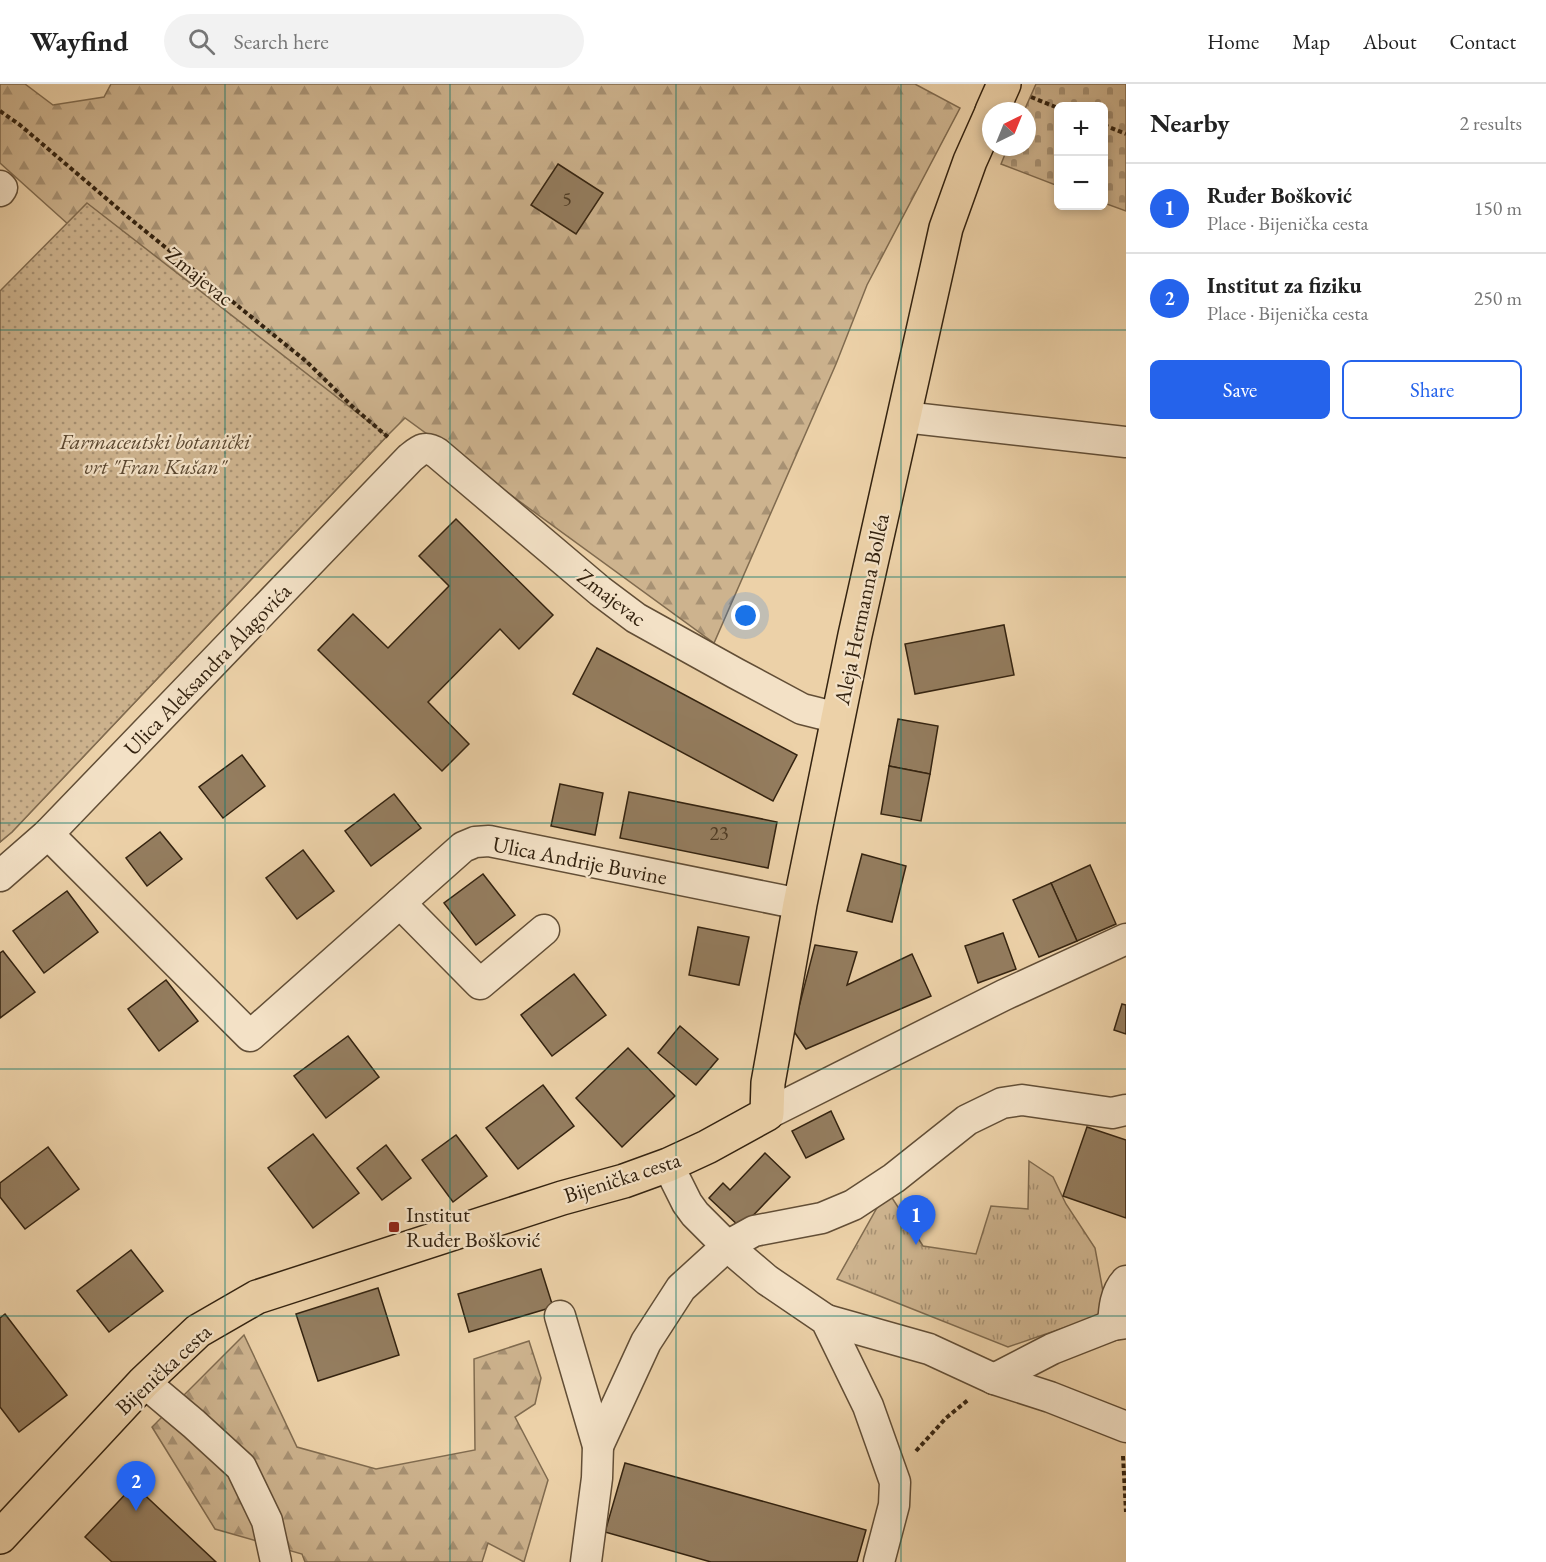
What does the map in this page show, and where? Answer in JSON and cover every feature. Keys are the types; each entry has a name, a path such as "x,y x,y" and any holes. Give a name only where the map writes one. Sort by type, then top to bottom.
{"main road":[{"name":"Aleja Hermanna Bolléa","path":"1001,102 1013,89"},
{"name":"Aleja Hermanna Bolléa","path":"767,1114 768,1083 800,904 904,417 946,228 982,134"},
{"name":"Bijenička cesta","path":"0,1537 144,1382 198,1331 257,1297 562,1198 624,1181 668,1165 707,1147 767,1114"}],"street":[{"path":"0,186 2,188 0,191"},
{"path":"904,417 1126,442"},
{"name":"Zmajevac","path":"401,449 418,451 425,448 437,453 600,591 636,618 802,709 838,718"},
{"name":"Ulica Aleksandra Alagovića","path":"0,876 48,834 401,449"},
{"name":"Ulica Andrije Buvine","path":"48,834 250,1036 464,847 475,842 489,841 800,904"},
{"path":"400,903 480,984 544,930"},
{"name":"Bijenička cesta","path":"767,1114 1004,995 1126,939"},
{"path":"598,1446 646,1342 681,1288 727,1246 754,1231 822,1218 853,1205 894,1178 967,1120 1002,1103 1022,1100 1112,1113 1126,1110"},
{"path":"668,1165 695,1214 727,1246 767,1281 826,1320 929,1349 994,1379 1050,1397 1124,1426"},
{"path":"994,1379 1052,1349 1120,1324 1114,1305 1126,1281"},
{"path":"560,1316 598,1446 597,1478 586,1562"},
{"path":"826,1320 868,1406 895,1482 894,1506 879,1562"},
{"path":"144,1382 241,1467 267,1521 276,1562"}],"path":[{"path":"1013,89 1054,106"},
{"name":"Zmajevac","path":"0,111 20,125 128,217 307,362 354,408 401,449"},
{"path":"1108,127 1126,134"},
{"path":"895,1482 916,1449 946,1418 994,1379"},
{"path":"1124,1426 1126,1512"}],"green space":[{"path":"0,84 25,84 53,105 104,97 111,84 915,84 960,108 867,285 836,364 714,643 405,418 0,842 69,225 0,163"},
{"path":"1036,84 1126,84 1126,211 1108,204 1108,102 1054,102 1054,184 1001,164 1004,156 1036,156 1036,102 1028,102"},
{"name":"Farmaceutski botanički vrt \"Fran Kušan\"","path":"87,203 387,436 0,842 0,291"},
{"path":"1029,1161 1053,1177 1066,1204 1095,1248 1107,1313 1008,1347 837,1279 887,1190 923,1246 976,1254 991,1206 1028,1209"},
{"path":"244,1335 297,1447 376,1469 475,1450 474,1359 529,1341 541,1378 535,1404 515,1417 548,1480 524,1562 488,1543 482,1562 305,1562 302,1554 215,1529 152,1427"}],"building":[{"path":"558,164 603,193 576,234 531,205"},
{"path":"456,519 553,615 519,649 500,629 428,702 469,744 442,771 318,650 353,614 388,648 449,586 419,556"},
{"path":"1004,625 1014,675 915,694 905,644"},
{"path":"597,648 797,755 773,801 573,694"},
{"path":"898,719 938,726 930,774 889,766"},
{"path":"242,755 265,786 223,818 199,787"},
{"path":"889,766 930,774 921,821 881,814"},
{"path":"560,784 603,793 595,835 551,826"},
{"path":"629,792 777,822 768,868 620,838"},
{"path":"394,794 421,828 371,866 345,831"},
{"path":"160,832 182,859 147,886 126,858"},
{"path":"303,850 334,891 297,919 266,878"},
{"path":"862,854 906,866 892,922 847,911"},
{"path":"1090,865 1116,924 1077,941 1051,883"},
{"path":"483,874 515,915 476,945 444,903"},
{"path":"1051,883 1077,941 1039,957 1013,900"},
{"path":"67,891 98,932 44,973 13,931"},
{"path":"698,927 749,937 739,985 689,975"},
{"path":"1003,933 1016,969 978,983 965,946"},
{"path":"815,945 857,952 847,985 912,954 931,996 806,1049 793,1030"},
{"path":"3,951 35,992 0,1018 0,953"},
{"path":"574,974 606,1015 552,1056 521,1015"},
{"path":"166,980 198,1021 159,1051 128,1009"},
{"path":"1122,1004 1126,1005 1126,1034 1114,1030"},
{"path":"680,1026 718,1059 696,1085 658,1053"},
{"path":"348,1036 379,1077 326,1118 294,1076"},
{"path":"628,1048 675,1096 622,1147 576,1098"},
{"path":"543,1085 574,1126 518,1169 486,1128"},
{"path":"831,1111 844,1139 806,1158 792,1131"},
{"path":"1087,1127 1126,1140 1126,1218 1063,1196"},
{"path":"313,1134 359,1193 313,1228 268,1168"},
{"path":"456,1135 487,1176 453,1202 422,1160"},
{"path":"386,1145 411,1178 382,1200 357,1168"},
{"path":"48,1147 79,1189 25,1229 0,1197 0,1183"},
{"path":"765,1153 790,1177 741,1228 709,1198 723,1183 730,1190"},
{"path":"131,1250 163,1291 109,1332 77,1291"},
{"path":"541,1269 553,1307 469,1332 458,1294"},
{"path":"378,1288 399,1355 318,1381 296,1314"},
{"path":"5,1314 67,1395 19,1432 0,1407 0,1318"},
{"path":"625,1463 866,1530 857,1562 711,1562 605,1532"},
{"path":"134,1485 216,1562 112,1562 85,1537"}],"place":[{"name":"Institut Ruđer Bošković","path":"394,1227"},
{"name":"Ruđer Bošković","path":"916,1245"},
{"name":"Institut za fiziku","path":"136,1511"}]}
